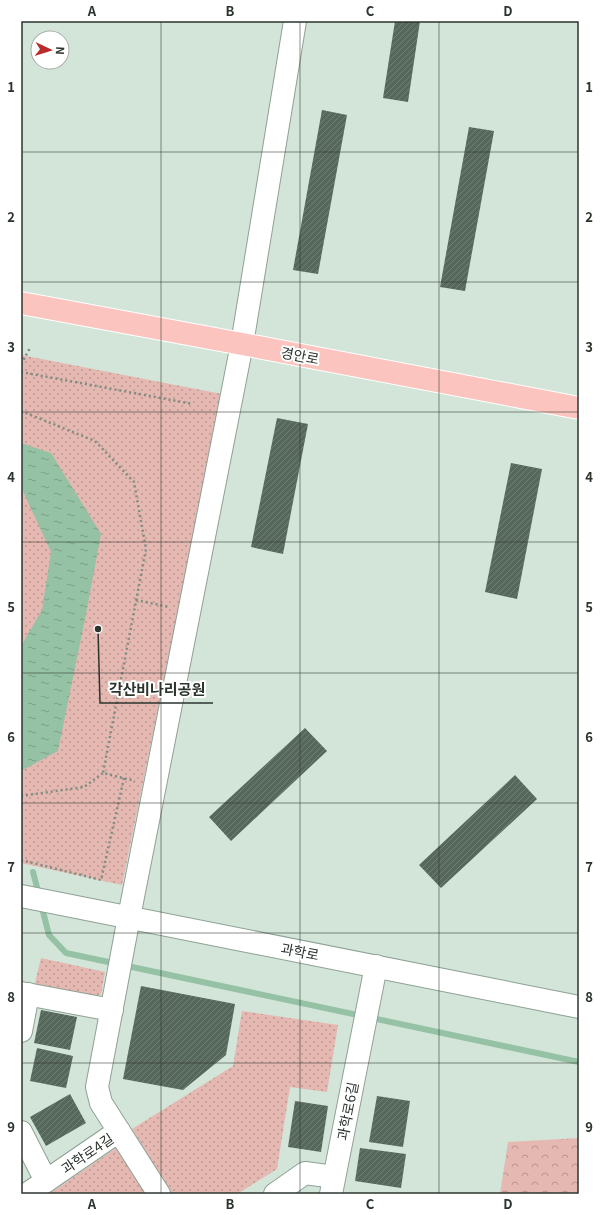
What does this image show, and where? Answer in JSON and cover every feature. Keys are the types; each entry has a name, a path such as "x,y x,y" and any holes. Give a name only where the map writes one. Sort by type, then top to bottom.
{"main road":[{"name":"경안로","path":"21,303 579,408"}],"street":[{"path":"129,917 242,344 295,21"},
{"name":"과학로","path":"21,896 579,1007"},
{"name":"과학로4길","path":"27,1194 119,1131 101,1103 97,1087 129,917"},
{"name":"과학로6길","path":"333,1185 362,1028 376,966"},
{"path":"21,1031 24,994 112,1010"},
{"path":"119,1131 159,1194"},
{"path":"21,1132 46,1181"},
{"path":"275,1194 305,1173 333,1185"}],"path":[{"path":"21,364 30,348"},
{"path":"21,372 193,404"},
{"path":"21,411 96,441 134,482 146,549 103,773 84,787 21,796"},
{"path":"136,600 189,611"},
{"path":"103,773 155,786"},
{"path":"21,860 101,880 124,778"}],"green space":[{"path":"21,355 222,394 122,885 21,863"},
{"path":"41,958 105,972 101,994 89,999 34,987"},
{"path":"242,1011 338,1025 327,1092 290,1087 277,1169 237,1194 172,1194 132,1129 233,1066"},
{"path":"579,1138 579,1194 500,1194 508,1142"},
{"path":"119,1146 151,1194 49,1194"}],"water":[{"path":"21,443 51,453 101,534 58,751 21,771 21,646 42,610 51,552 21,487"}],"building":[{"path":"395,21 420,21 408,102 383,98"},
{"path":"322,110 347,115 318,274 293,270"},
{"path":"469,127 494,131 465,291 440,287"},
{"path":"277,418 308,424 283,554 251,547"},
{"path":"511,463 542,469 517,599 485,592"},
{"path":"305,728 327,751 231,841 209,817"},
{"path":"515,775 537,799 441,888 419,865"},
{"path":"141,986 235,1004 226,1055 183,1090 123,1079"},
{"path":"41,1010 77,1017 70,1050 34,1043"},
{"path":"37,1048 73,1056 66,1088 30,1081"},
{"path":"70,1094 86,1123 46,1146 30,1117"},
{"path":"377,1096 410,1101 403,1147 369,1142"},
{"path":"295,1101 328,1106 321,1152 288,1147"},
{"path":"360,1148 406,1154 401,1188 355,1181"}],"waterway":[{"path":"33,872 39,895"},
{"path":"41,904 49,935 66,953 579,1062"}],"place":[{"name":"각산비나리공원","path":"98,629"}]}
